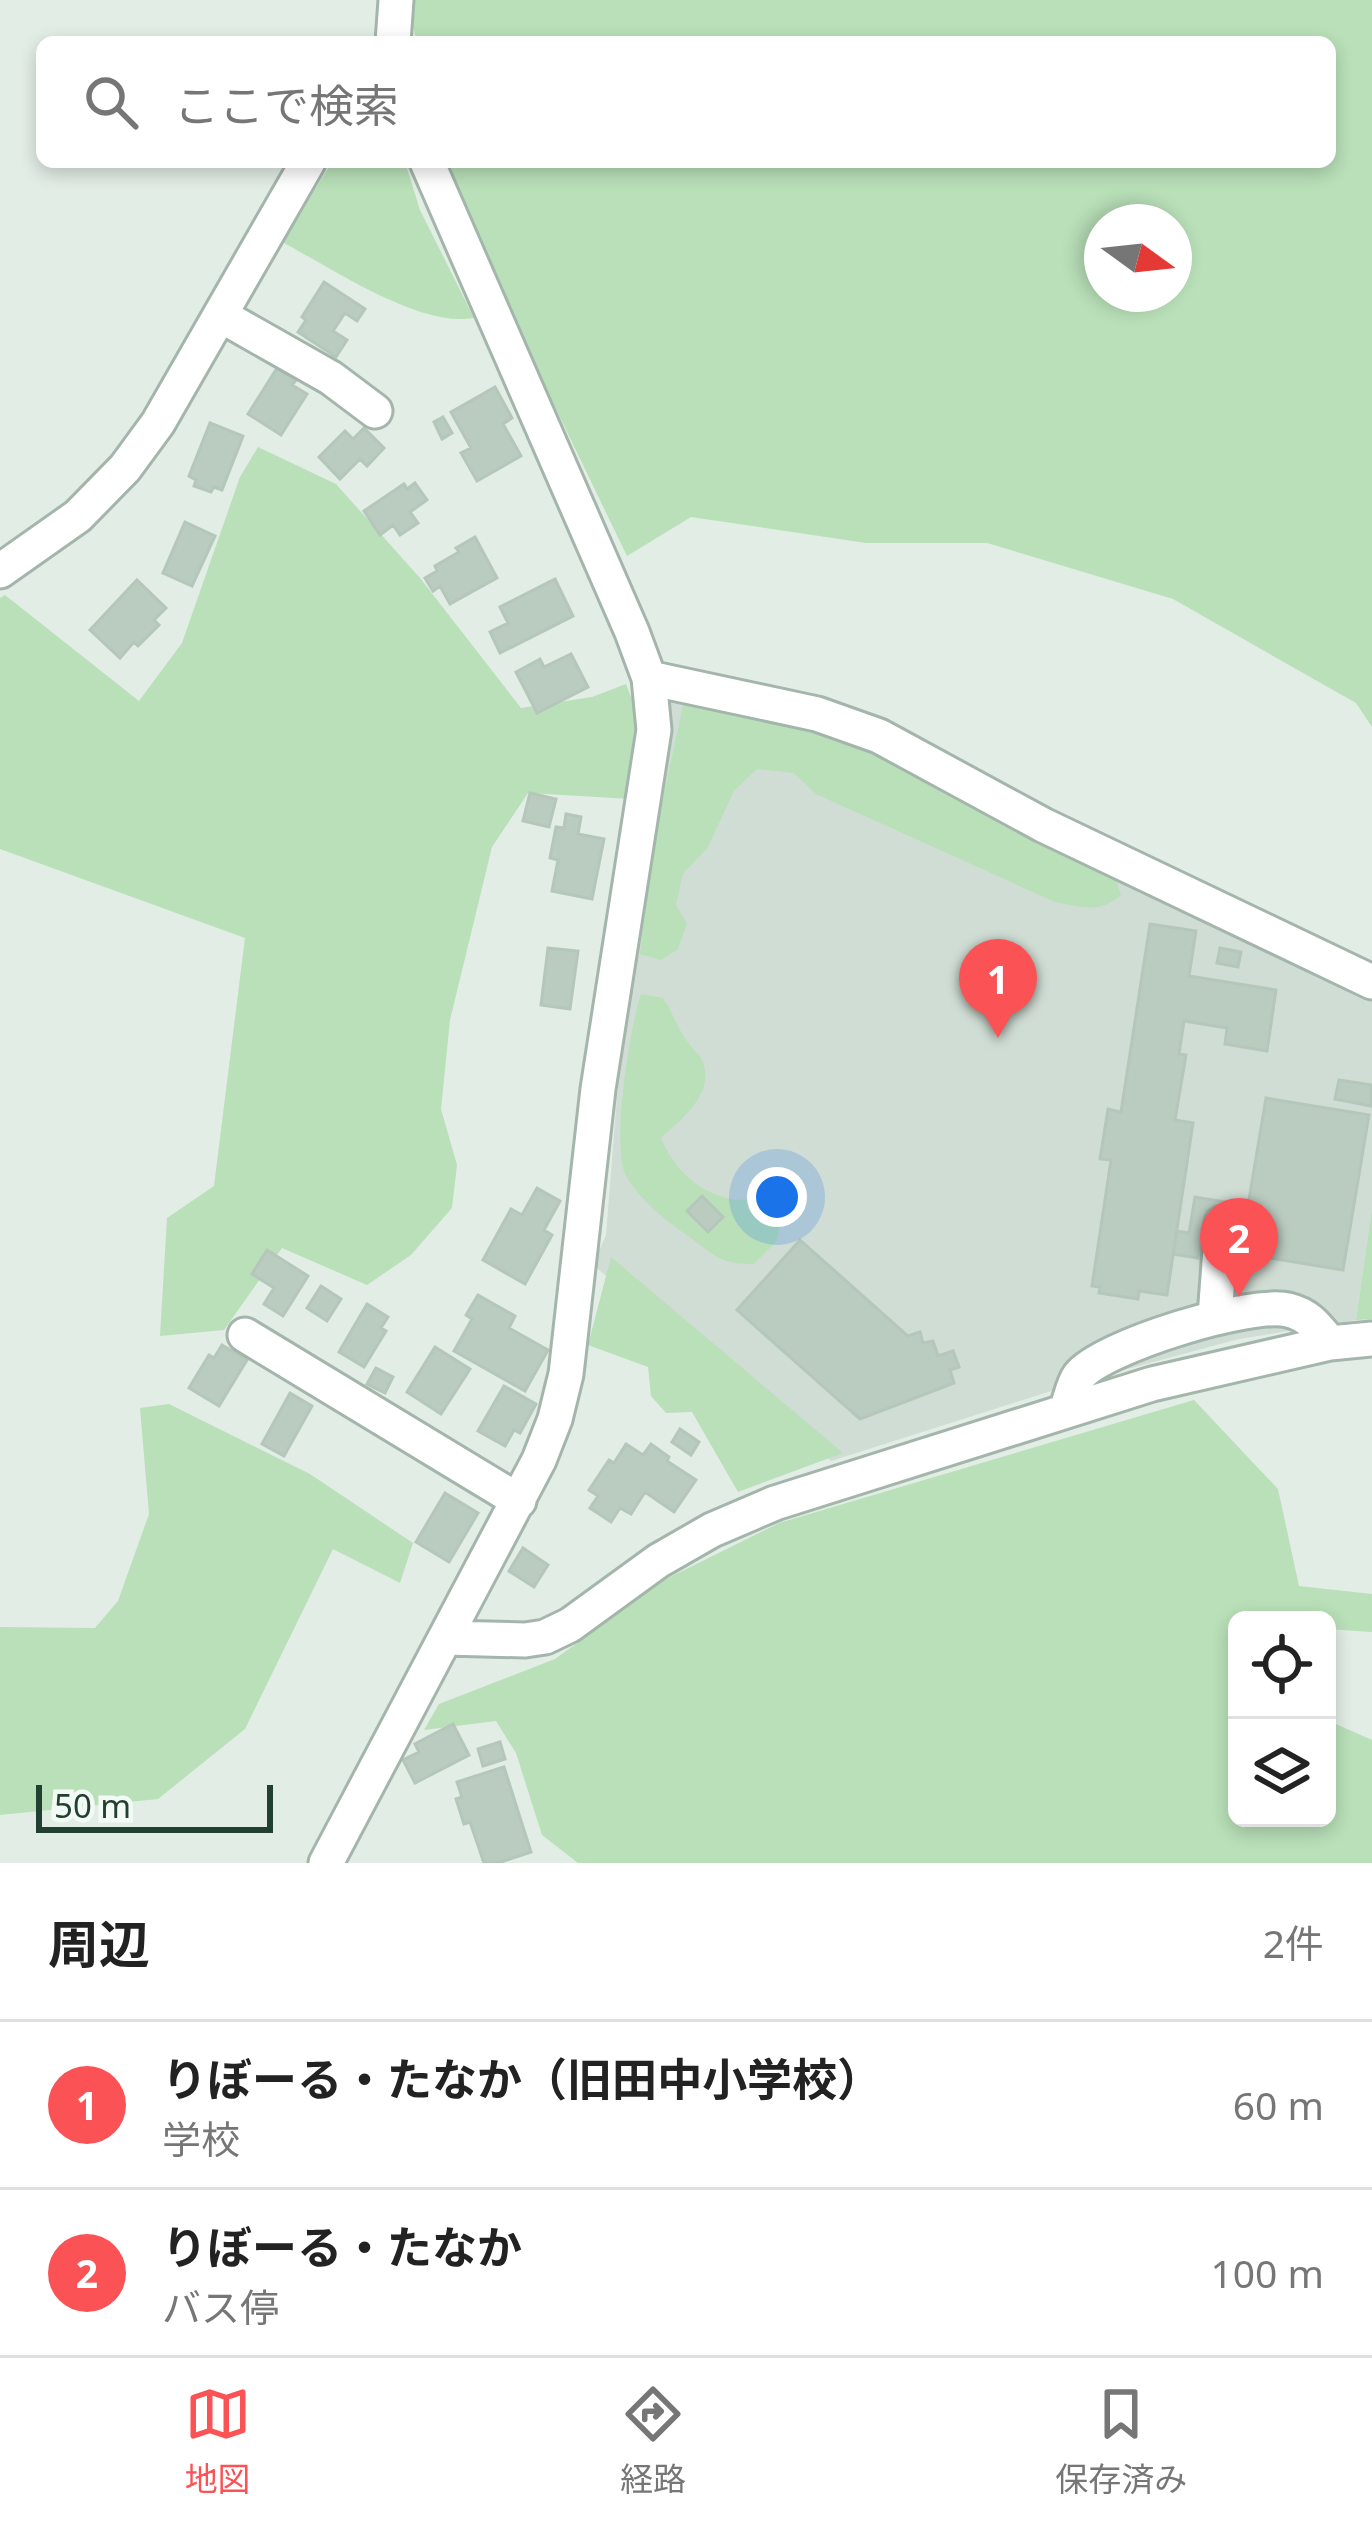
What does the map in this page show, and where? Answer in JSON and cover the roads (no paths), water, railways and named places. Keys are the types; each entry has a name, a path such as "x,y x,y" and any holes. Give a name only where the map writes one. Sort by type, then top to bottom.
{"street":[{"path":"392,36 396,0"},
{"path":"0,571 78,515 125,468 158,423 305,168"},
{"path":"326,1863 519,1501 555,1419 566,1374 598,1089 654,730 649,678 430,168"},
{"path":"220,315 331,378 375,412"},
{"path":"649,678 817,714 879,736 1043,826 1372,982"},
{"path":"1215,1317 1222,1223"},
{"path":"1066,1410 1079,1376 1108,1356 1215,1317 1247,1309 1283,1308 1309,1316 1330,1343"},
{"path":"245,1335 519,1501"},
{"path":"446,1638 545,1637 570,1625 658,1561 712,1530 775,1503 1196,1373 1330,1343 1372,1339"}],"place":[{"name":"りぼーる・たなか（旧田中小学校）","path":"998,1038"},
{"name":"りぼーる・たなか","path":"1239,1297"}]}
